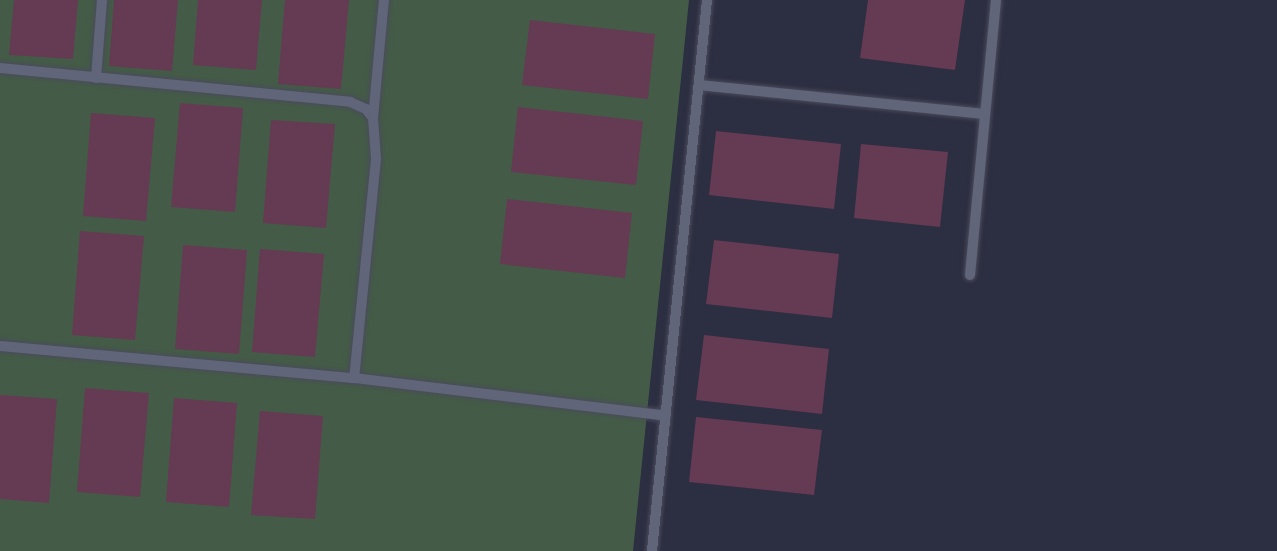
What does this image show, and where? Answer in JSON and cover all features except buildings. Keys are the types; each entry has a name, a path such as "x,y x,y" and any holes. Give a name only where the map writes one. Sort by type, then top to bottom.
{"lane":[{"path":"96,78 102,0"},
{"path":"354,378 376,159 374,118 384,0"},
{"path":"652,551 707,0"},
{"path":"970,275 996,0"},
{"path":"0,68 350,102 366,109 374,118"},
{"path":"699,85 985,114"},
{"path":"0,346 354,378 666,416"}],"green space":[{"path":"0,0 689,0 633,551 0,551"}]}
